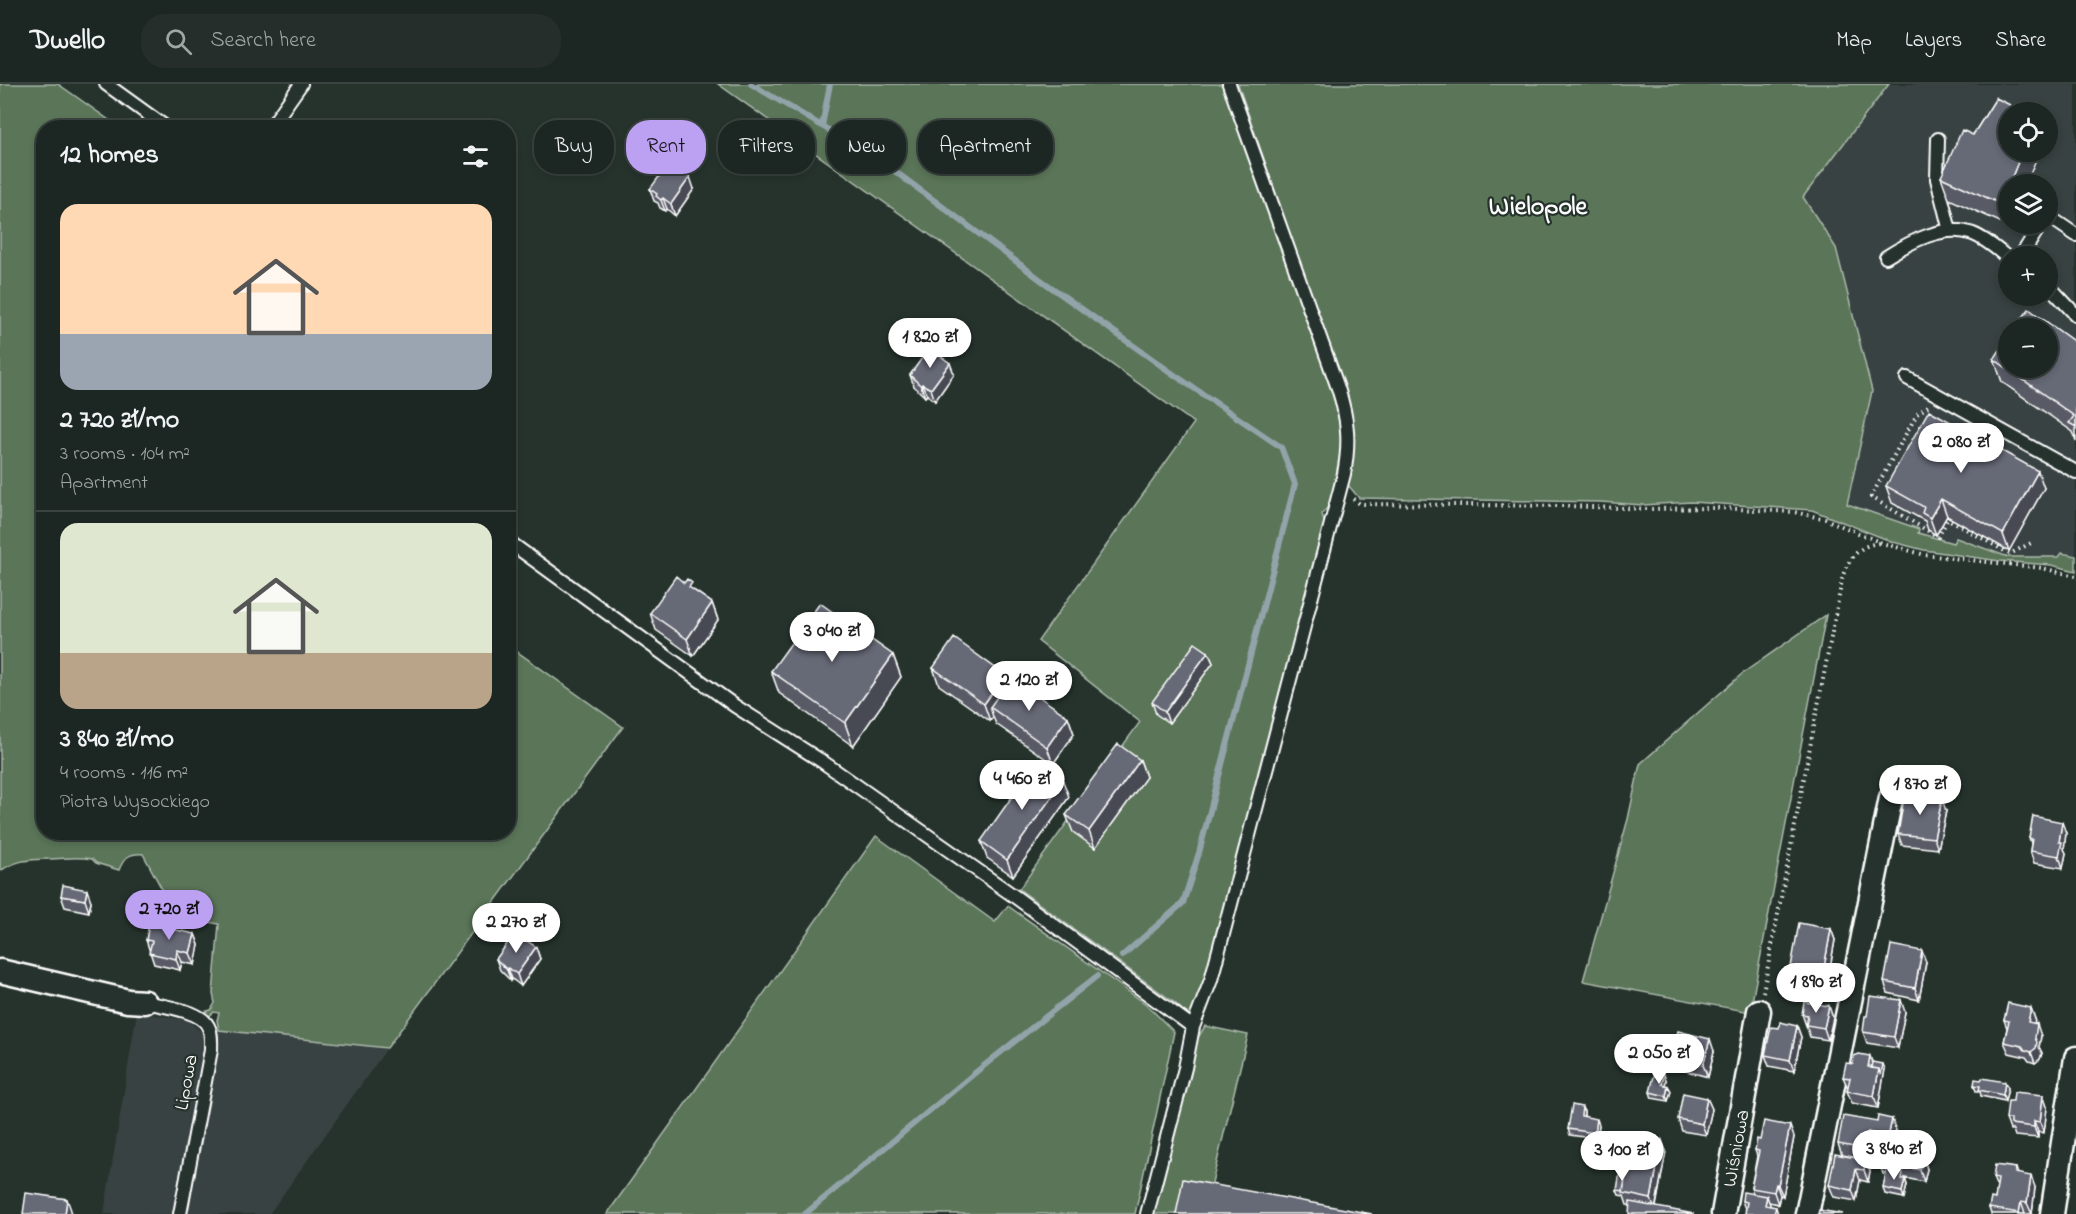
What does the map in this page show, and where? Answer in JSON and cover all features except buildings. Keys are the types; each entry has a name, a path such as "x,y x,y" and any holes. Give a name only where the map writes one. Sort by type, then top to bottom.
{"street":[{"path":"1807,1214 1891,798"},
{"path":"0,971 128,1001 145,1002"},
{"name":"Wiśniowa","path":"1723,1214 1759,1011"},
{"path":"2052,1214 2076,1058"}],"lane":[{"path":"105,84 156,120"},
{"path":"276,120 301,84"},
{"path":"1147,1214 1185,1068 1193,1027 1211,980 1348,456 1349,435 1344,405 1229,84"},
{"path":"1938,139 1937,179 1950,231"},
{"path":"2058,223 2076,235"},
{"path":"1886,258 1906,245 1950,231 1962,231 1976,235 1998,251"},
{"path":"2058,296 2076,315"},
{"path":"1906,378 2076,472"},
{"path":"516,547 735,706 823,762 986,876 1193,1027"},
{"name":"Lipowa","path":"145,1002 197,1016 208,1024 211,1033 211,1050 180,1214"}],"path":[{"path":"1917,414 1870,497 1938,537 1948,519 2010,554 2031,543"},
{"path":"1342,482 1348,494 1360,504 1646,509 1730,508 1794,512 1825,519 1882,543 1925,555 2042,568 2076,576"},
{"path":"1759,1011 1843,576 1851,559 1859,550 1868,545 1882,543"}],"shaded area":[{"path":"1889,84 2076,84 2076,556 2062,553 2059,557 2008,557 1957,538 1954,543 1917,533 1919,529 1847,504 1872,391 1836,248 1803,197"},
{"path":"137,1012 187,1020 203,1033 219,1030 387,1048 269,1214 104,1214"}],"green space":[{"path":"0,84 58,84 109,120 36,120 36,840 516,840 516,651 623,727 387,1048 219,1030 217,1020 219,1013 214,1012 208,1017 200,1013 211,1010 215,1003 213,994 219,924 168,914 172,901 163,891 143,854 128,857 119,870 96,863 92,859 75,858 24,861 0,871"},
{"path":"718,84 1222,84 1336,403 1342,442 1331,503 1322,514 1325,525 1209,965 1191,1019 1175,1003 1019,889 1140,722 1038,641 1194,423 844,174 906,174 906,120 827,120 827,162 815,153 815,120 769,120"},
{"path":"1238,84 1889,84 1803,197 1836,248 1872,391 1847,504 1919,529 1918,533 1953,543 1956,538 2008,557 2059,557 2062,553 2076,556 2076,571 2051,565 2000,561 1924,550 1893,542 1812,510 1691,502 1643,505 1600,502 1359,498 1348,485 1354,433 1350,408"},
{"path":"1826,615 1750,1012 1583,981 1628,819 1640,764 1743,673"},
{"path":"876,836 995,922 1008,906 1146,1004 1174,1032 1135,1214 607,1214"},
{"path":"1205,1026 1248,1035 1208,1199 1186,1214 1153,1214 1196,1041"}],"waterway":[{"path":"751,84 881,161 1041,280 1281,447 1295,484 1199,853 1183,903 1122,956"},
{"path":"822,126 830,84"},
{"path":"805,1214 976,1072 1097,976"}],"district":[{"name":"Wielopole","path":"1538,205"}]}
